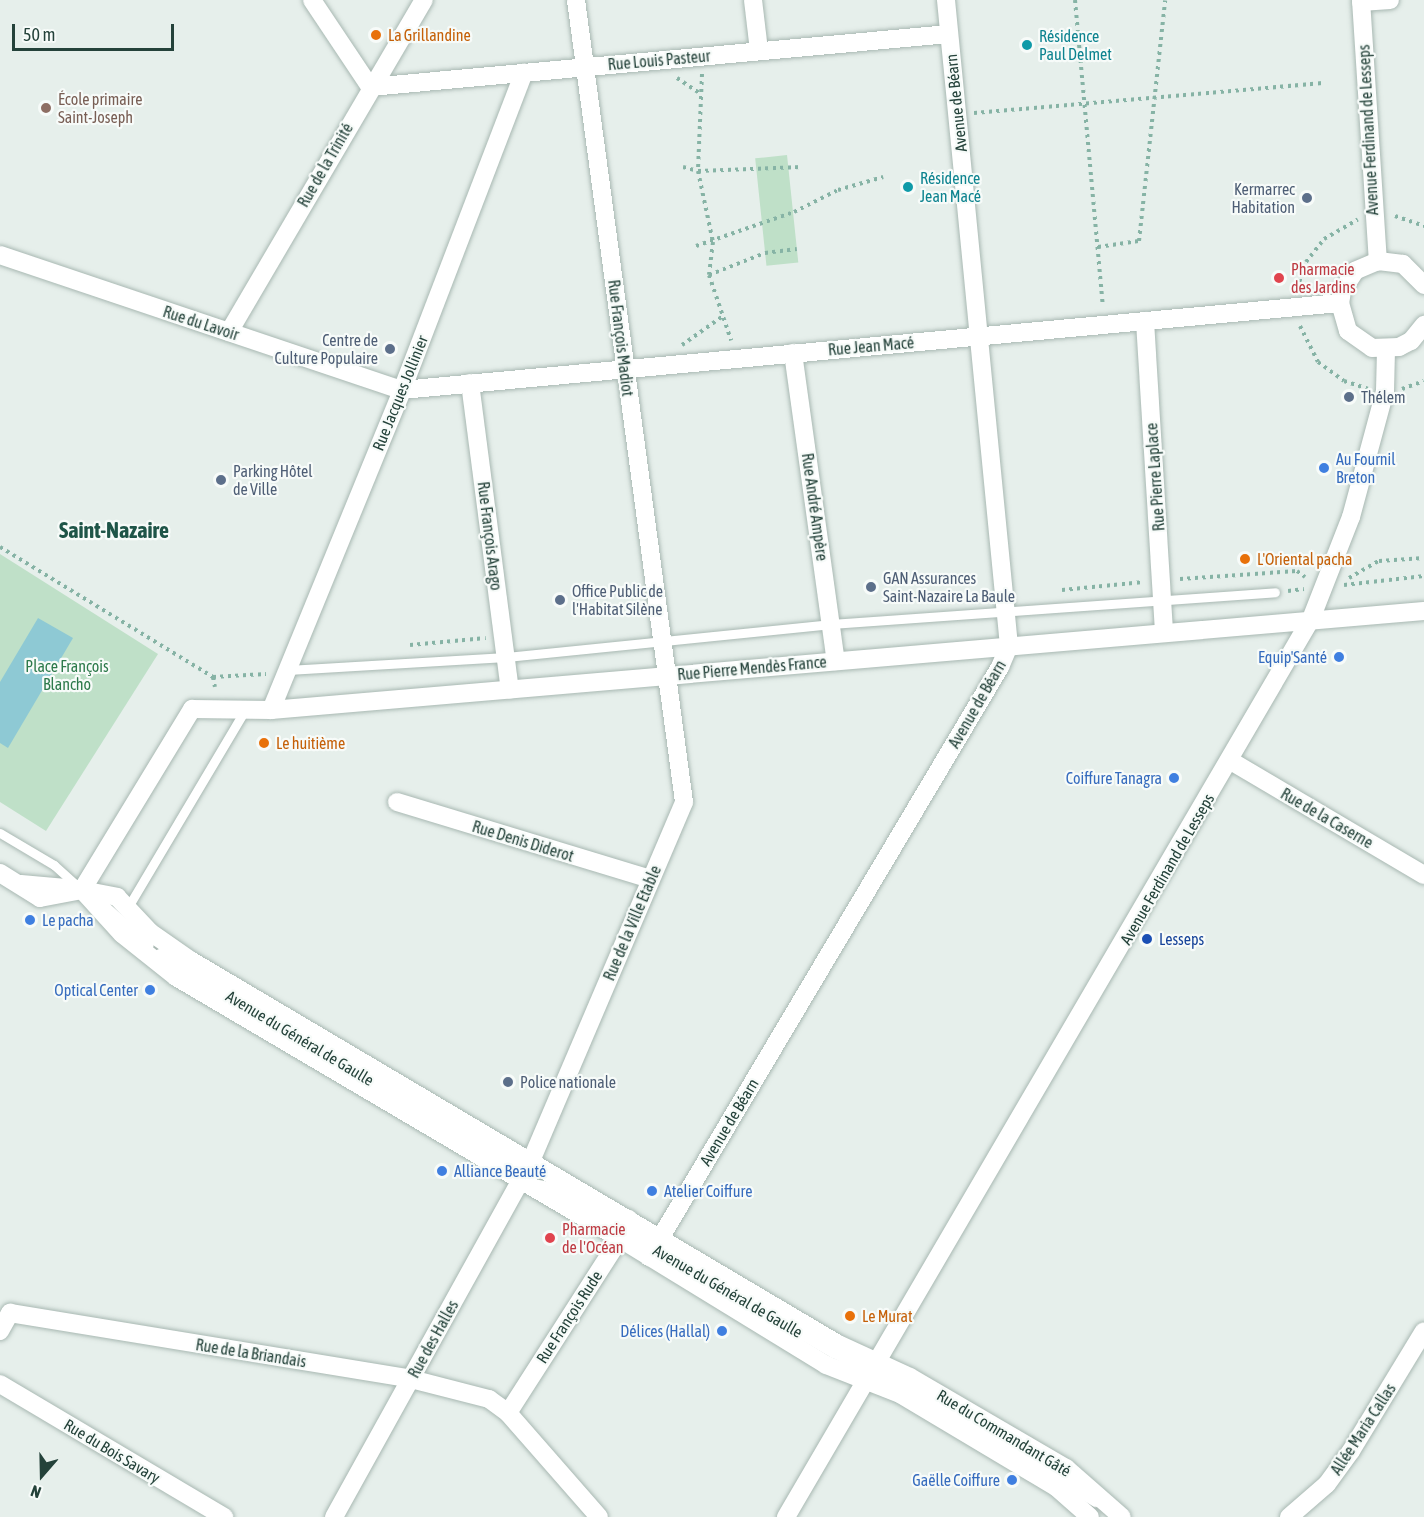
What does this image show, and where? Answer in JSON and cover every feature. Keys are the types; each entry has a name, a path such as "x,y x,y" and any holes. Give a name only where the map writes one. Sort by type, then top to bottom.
{"street":[{"path":"312,0 370,87"},
{"name":"Rue de la Trinité","path":"229,332 370,87 424,0"},
{"name":"Rue François Madiot","path":"576,0 666,676"},
{"path":"753,0 759,50"},
{"name":"Avenue de Béarn","path":"655,1248 1000,667 1009,646 946,0"},
{"path":"1361,1 1390,0"},
{"name":"Avenue Ferdinand de Lesseps","path":"1361,1 1378,261"},
{"name":"Rue Louis Pasteur","path":"370,87 949,34"},
{"name":"Rue Jacques Jollinier","path":"271,710 402,390 525,73"},
{"name":"Rue du Lavoir","path":"0,255 402,390"},
{"path":"1424,285 1403,264 1378,261 1354,272 1342,291 1340,303 1341,318 1353,336 1372,348 1386,350 1411,341 1424,325"},
{"name":"Rue Jean Macé","path":"402,390 1340,303"},
{"name":"Rue Pierre Laplace","path":"1145,321 1164,632"},
{"name":"Avenue Ferdinand de Lesseps","path":"786,1517 1231,761 1311,619 1326,587 1352,517 1385,391 1386,350"},
{"name":"Rue André Ampère","path":"794,353 836,661"},
{"name":"Rue François Arago","path":"470,383 510,689"},
{"name":"Rue Pierre Mendès France","path":"82,890 192,709 271,710 1424,610"},
{"name":"Rue de la Ville Etable","path":"531,1161 684,802 666,676"},
{"name":"Rue de la Caserne","path":"1231,761 1424,875"},
{"name":"Rue Denis Diderot","path":"397,802 650,879"},
{"path":"0,873 40,898 49,899 82,890"},
{"name":"Avenue du Général de Gaulle","path":"82,890 117,897 155,936 190,960 531,1161 623,1229"},
{"name":"Avenue du Général de Gaulle","path":"82,890 122,934 176,977 521,1180 623,1229 838,1344 872,1371"},
{"name":"Rue des Halles","path":"334,1517 531,1161"},
{"name":"Rue François Rude","path":"508,1413 623,1229"},
{"name":"Rue de la Briandais","path":"0,1332 10,1313 411,1379 489,1399 508,1413 599,1517"},
{"name":"Allée Maria Callas","path":"1289,1517 1327,1484 1351,1451 1424,1331"},
{"name":"Rue du Commandant Gâté","path":"872,1371 1066,1468 1111,1514"},
{"name":"Rue du Commandant Gâté","path":"872,1371 900,1394 1047,1482 1090,1517"},
{"name":"Rue du Bois Savary","path":"0,1384 224,1517"}],"lane":[{"path":"288,670 506,657 832,624 1275,592"},
{"path":"128,907 245,711"},
{"path":"0,833 54,866 82,890"},
{"name":"Avenue du Général de Gaulle","path":"82,890 111,908 153,949 181,968 513,1164 531,1161"}],"path":[{"path":"1075,0 1104,325"},
{"path":"1098,247 1139,241 1152,97 1165,0"},
{"path":"702,69 698,171 713,242 709,274 732,343"},
{"path":"667,72 701,94"},
{"path":"957,115 1323,83"},
{"path":"683,167 698,171 802,167"},
{"path":"696,246 794,212 838,190 883,177"},
{"path":"709,274 765,253 797,249"},
{"path":"677,348 723,316"},
{"path":"0,548 213,677 288,670"},
{"path":"1349,578 1380,561 1424,558"},
{"path":"1179,579 1297,571 1305,577"},
{"path":"1275,592 1424,576"},
{"path":"1055,591 1148,582"},
{"path":"213,677 215,687"}],"green space":[{"path":"787,155 798,262 766,266 755,158"},
{"name":"Place François Blancho","path":"0,554 158,654 46,831 0,802"}],"water":[{"path":"38,618 73,638 8,748 0,743 0,682"}],"place":[{"name":"La Grillandine","path":"376,35"},
{"name":"Résidence Paul Delmet","path":"1027,45"},
{"name":"École primaire Saint-Joseph","path":"46,108"},
{"name":"Résidence Jean Macé","path":"908,187"},
{"name":"Kermarrec Habitation","path":"1307,198"},
{"name":"Pharmacie des Jardins","path":"1279,278"},
{"name":"Centre de Culture Populaire","path":"390,349"},
{"name":"Thélem","path":"1349,397"},
{"name":"Au Fournil Breton","path":"1324,468"},
{"name":"Parking Hôtel de Ville","path":"221,480"},
{"name":"L'Oriental pacha","path":"1245,559"},
{"name":"GAN Assurances Saint-Nazaire La Baule","path":"871,587"},
{"name":"Office Public de l'Habitat Silène","path":"560,600"},
{"name":"Equip'Santé","path":"1339,657"},
{"name":"Le huitième","path":"264,743"},
{"name":"Coiffure Tanagra","path":"1174,778"},
{"name":"Le pacha","path":"30,920"},
{"name":"Lesseps","path":"1147,939"},
{"name":"Optical Center","path":"150,990"},
{"name":"Police nationale","path":"508,1082"},
{"name":"Alliance Beauté","path":"442,1171"},
{"name":"Atelier Coiffure","path":"652,1191"},
{"name":"Pharmacie de l'Océan","path":"550,1238"},
{"name":"Le Murat","path":"850,1316"},
{"name":"Délices (Hallal)","path":"722,1331"},
{"name":"Gaëlle Coiffure","path":"1012,1480"}],"district":[{"name":"Saint-Nazaire","path":"114,531"}]}
